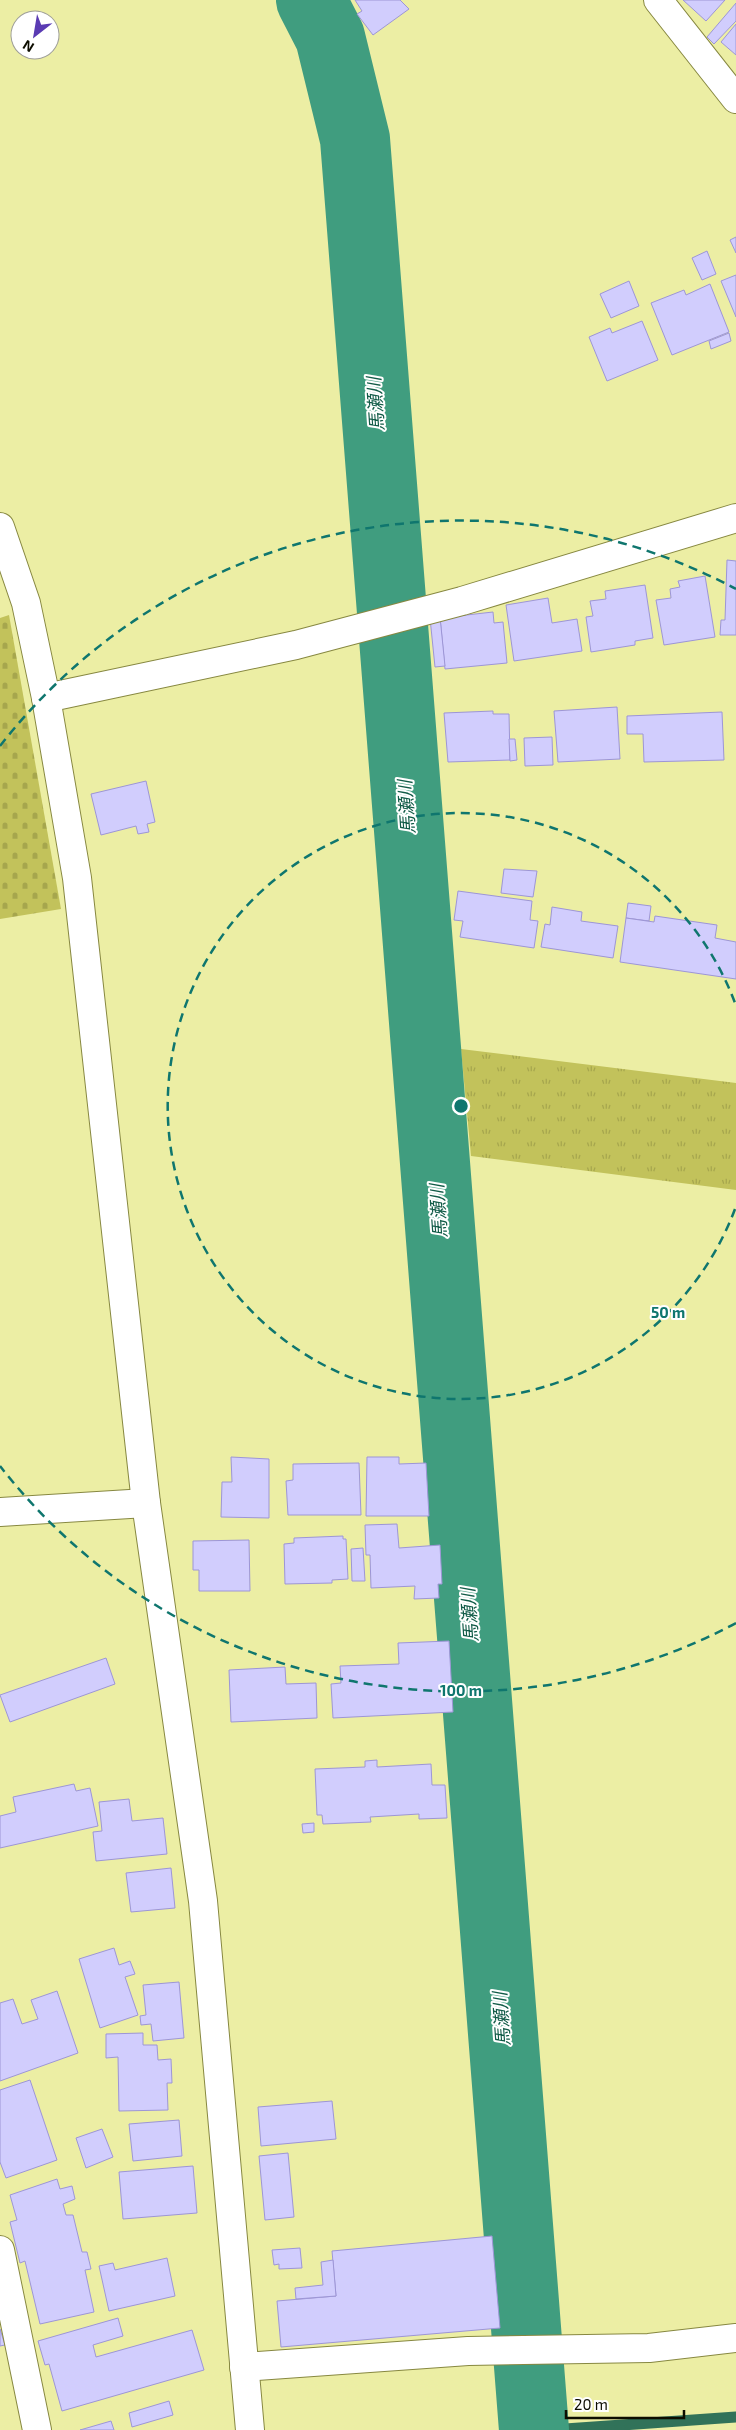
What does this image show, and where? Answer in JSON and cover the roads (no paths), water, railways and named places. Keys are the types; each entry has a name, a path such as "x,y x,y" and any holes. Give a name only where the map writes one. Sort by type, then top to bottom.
{"street":[{"path":"658,0 736,99"},
{"path":"46,698 296,645 462,601 736,518"},
{"path":"0,527 26,603 46,698 77,878 146,1503 203,1900 250,2430"},
{"path":"0,1512 146,1503"},
{"path":"0,2250 37,2430"},
{"path":"244,2367 468,2351 649,2348 736,2338"}],"waterway":[{"name":"馬瀬川","path":"311,0 330,37 355,139 534,2430"},
{"path":"551,2430 736,2417"}]}
